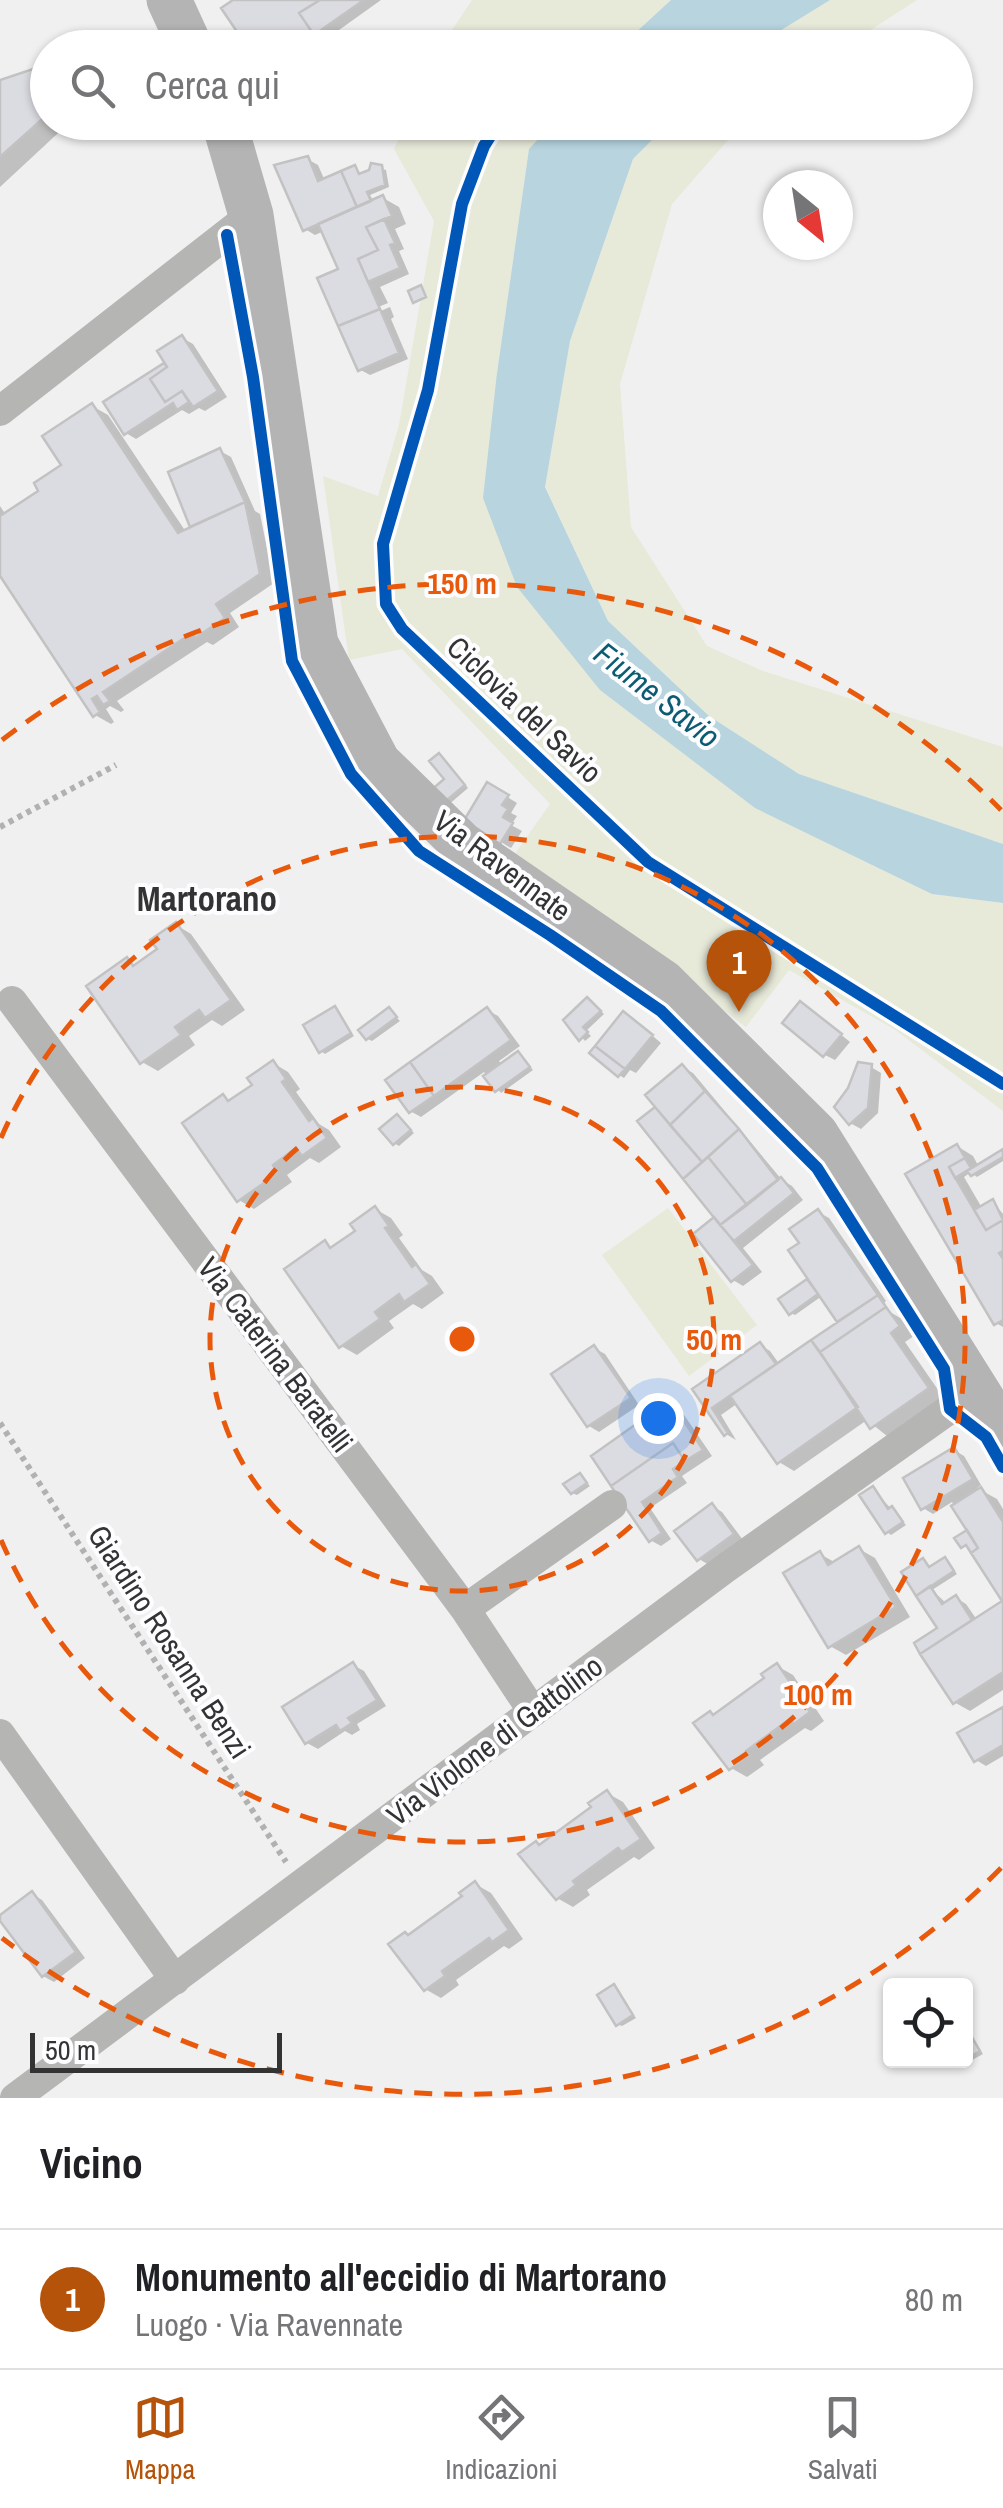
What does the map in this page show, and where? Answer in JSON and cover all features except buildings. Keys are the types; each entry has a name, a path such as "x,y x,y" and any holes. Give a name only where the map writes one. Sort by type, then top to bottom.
{"main road":[{"path":"169,0 183,30"},
{"name":"Via Ravennate","path":"229,140 251,216 316,644 378,762 462,844 663,982 816,1134 1003,1432"}],"street":[{"path":"0,411 251,216"},
{"name":"Via Caterina Baratelli","path":"12,1001 465,1609 533,1712"},
{"name":"Via Violone di Gattolino","path":"15,2098 727,1567 978,1389"},
{"path":"465,1609 612,1505"},
{"path":"0,1734 175,1980"}],"path":[{"path":"0,826 116,765"}],"green space":[{"path":"472,0 671,0 638,30 452,30"},
{"path":"830,0 917,0 870,30 781,30"},
{"path":"398,140 538,140 529,150 497,373 517,587 932,894 1003,903 1003,1111 894,1029 789,970 746,1027 514,855 550,804 402,649 349,660 323,476 378,496 399,425 434,221 394,149"},
{"path":"652,140 728,140 672,204 620,384 631,527 707,646 763,671 1003,747 1003,844 799,774 709,716 608,621 545,486 570,341 633,159"},
{"path":"668,1208 757,1325 689,1376 602,1255"}],"water":[{"path":"671,0 830,0 781,30 638,30"},
{"name":"Fiume Savio","path":"537,140 652,140 633,159 570,341 545,487 608,621 709,716 799,774 1003,844 1003,903 932,894 755,808 600,690 517,587 483,498 529,149"}],"cycle path":[{"name":"Ciclovia del Savio","path":"488,140 462,204 428,390 383,544 386,604 402,629 648,862 1003,1084"},
{"path":"227,235 253,377 292,661 351,774 419,851 661,1011 817,1168 944,1369 950,1409 986,1437 1003,1467"}],"place":[{"name":"Monumento all'eccidio di Martorano","path":"739,1012"}],"district":[{"name":"Martorano","path":"207,899"}]}
